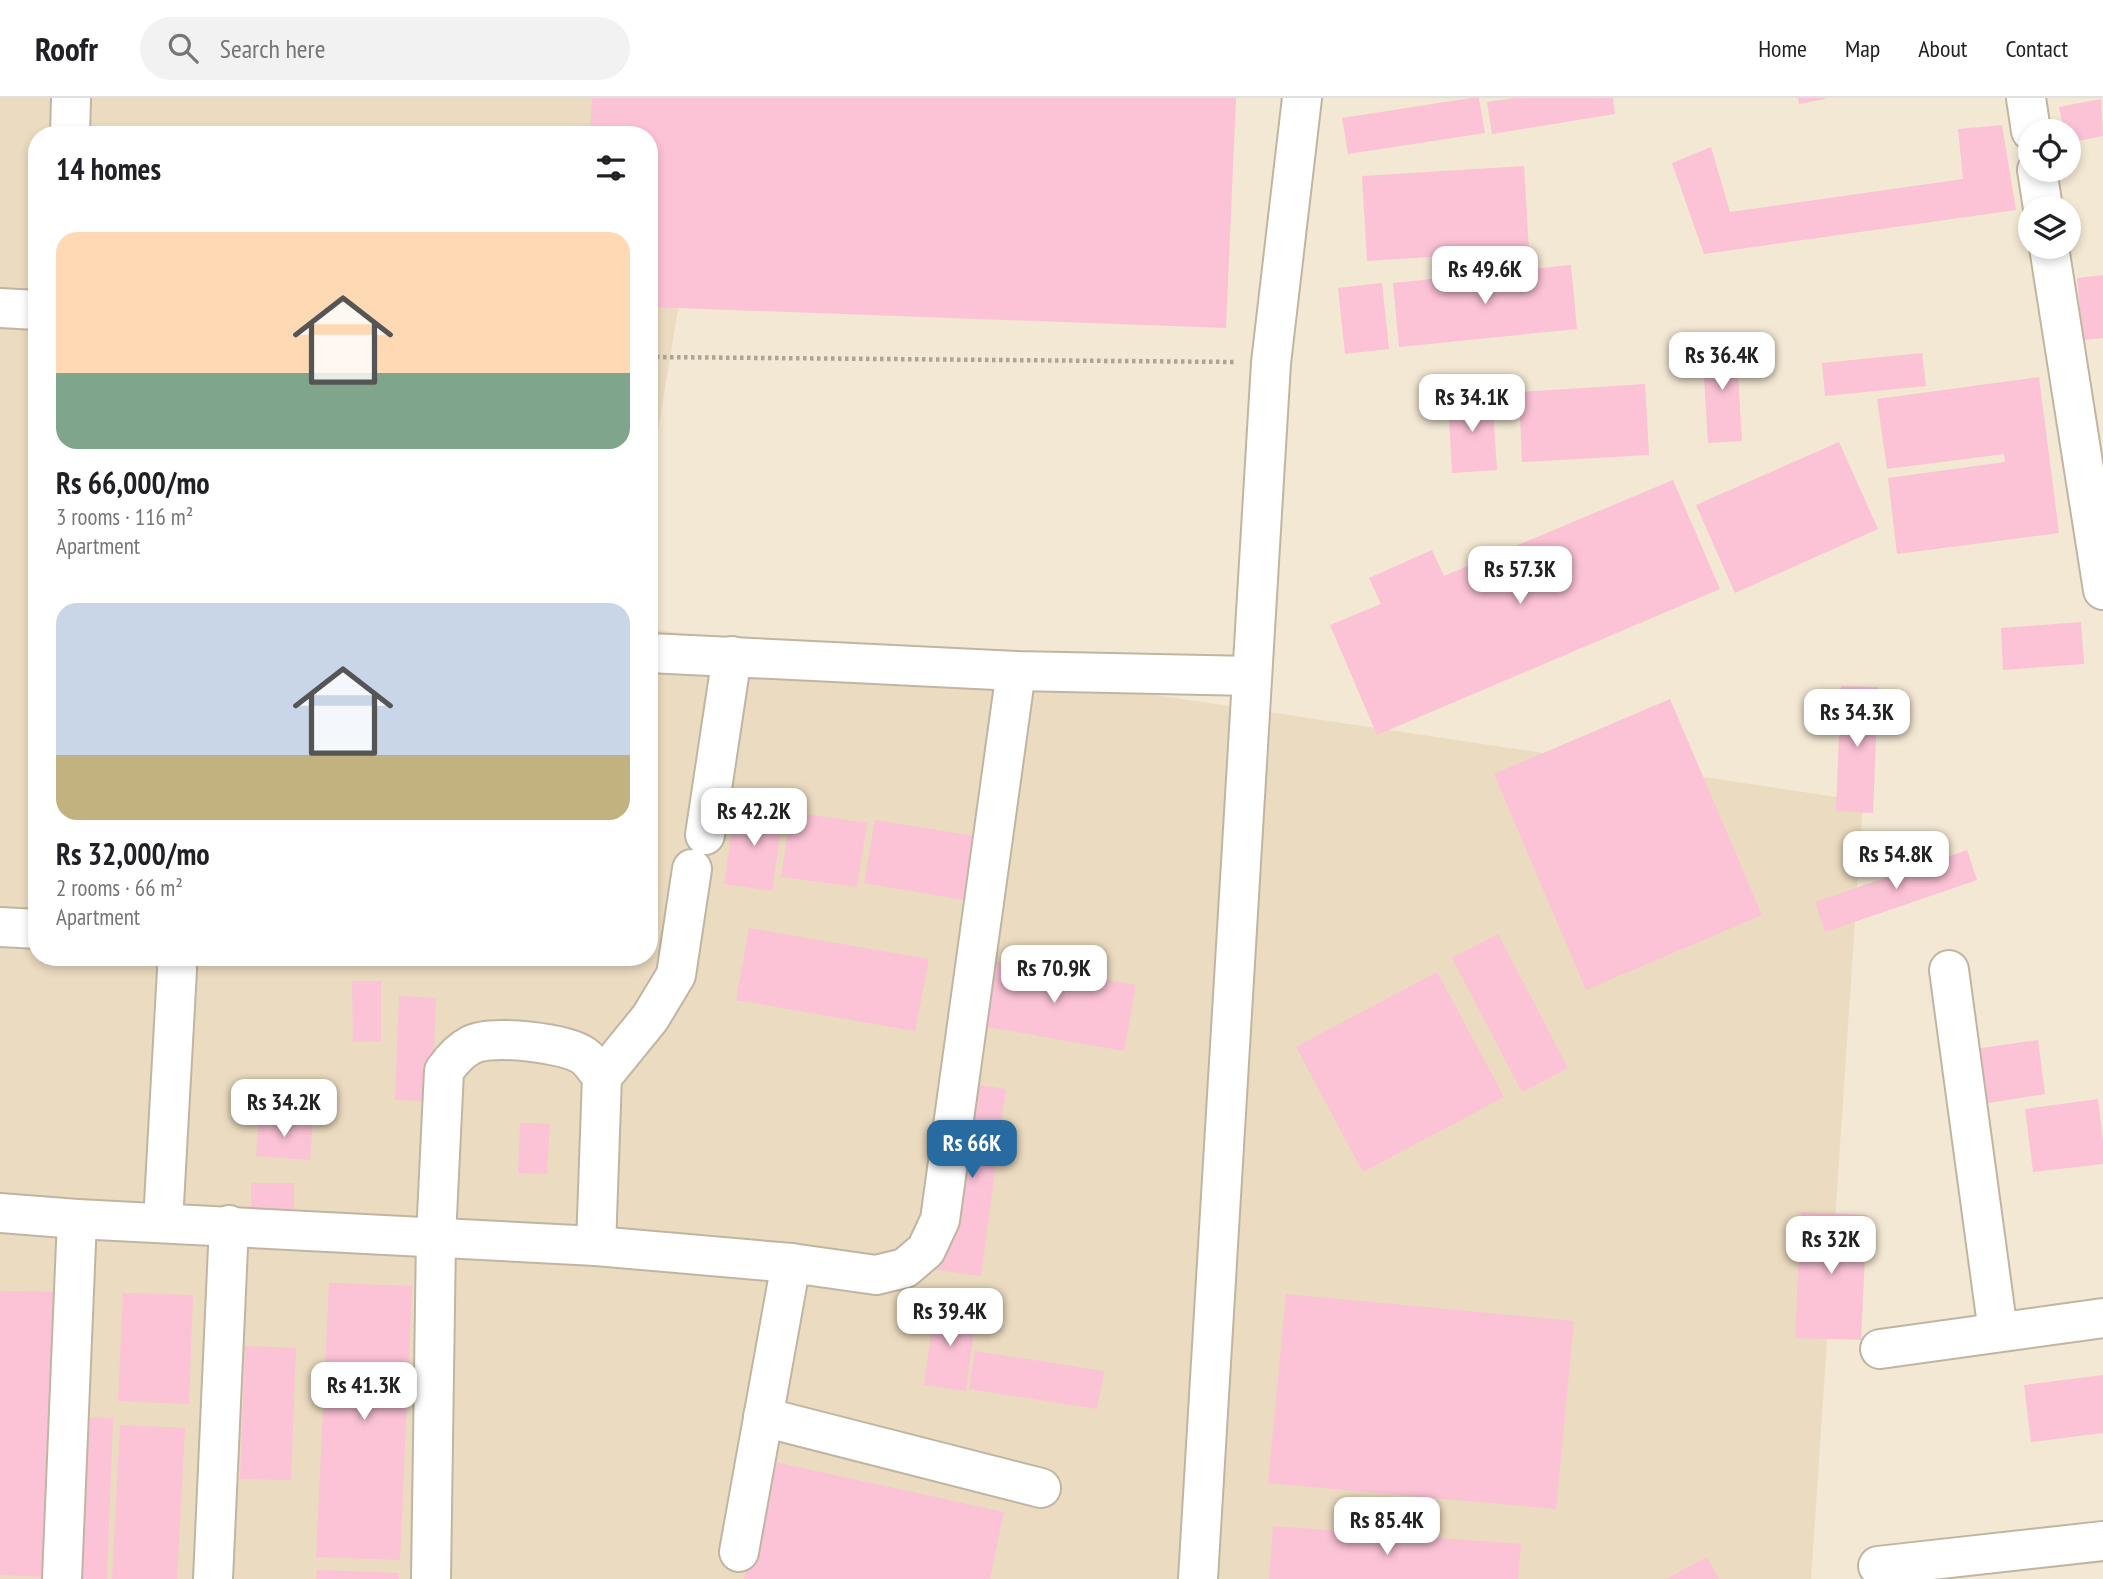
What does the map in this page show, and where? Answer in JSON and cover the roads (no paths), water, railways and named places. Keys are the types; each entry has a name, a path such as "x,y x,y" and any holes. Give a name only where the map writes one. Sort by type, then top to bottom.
{"street":[{"path":"70,126 71,98"},
{"path":"1198,1579 1271,363 1302,98"},
{"path":"2025,98 2029,119"},
{"path":"2051,259 2102,574"},
{"path":"0,308 28,310"},
{"path":"658,653 1016,671 1252,676"},
{"path":"596,1246 602,1077 650,1018 676,975 732,656"},
{"path":"0,1213 596,1246 791,1263 876,1275 905,1268 926,1250 940,1220 1016,671"},
{"path":"0,927 28,929"},
{"path":"163,1222 177,966"},
{"path":"1949,971 1998,1332"},
{"path":"431,1579 436,1237 444,1071 454,1058 473,1044 503,1039 555,1046 585,1056 602,1077"},
{"path":"62,1579 77,1219"},
{"path":"213,1579 229,1226"},
{"path":"739,1552 791,1263"},
{"path":"1880,1349 2103,1318"},
{"path":"763,1418 1041,1488"},
{"path":"1878,1566 2103,1541"}]}
